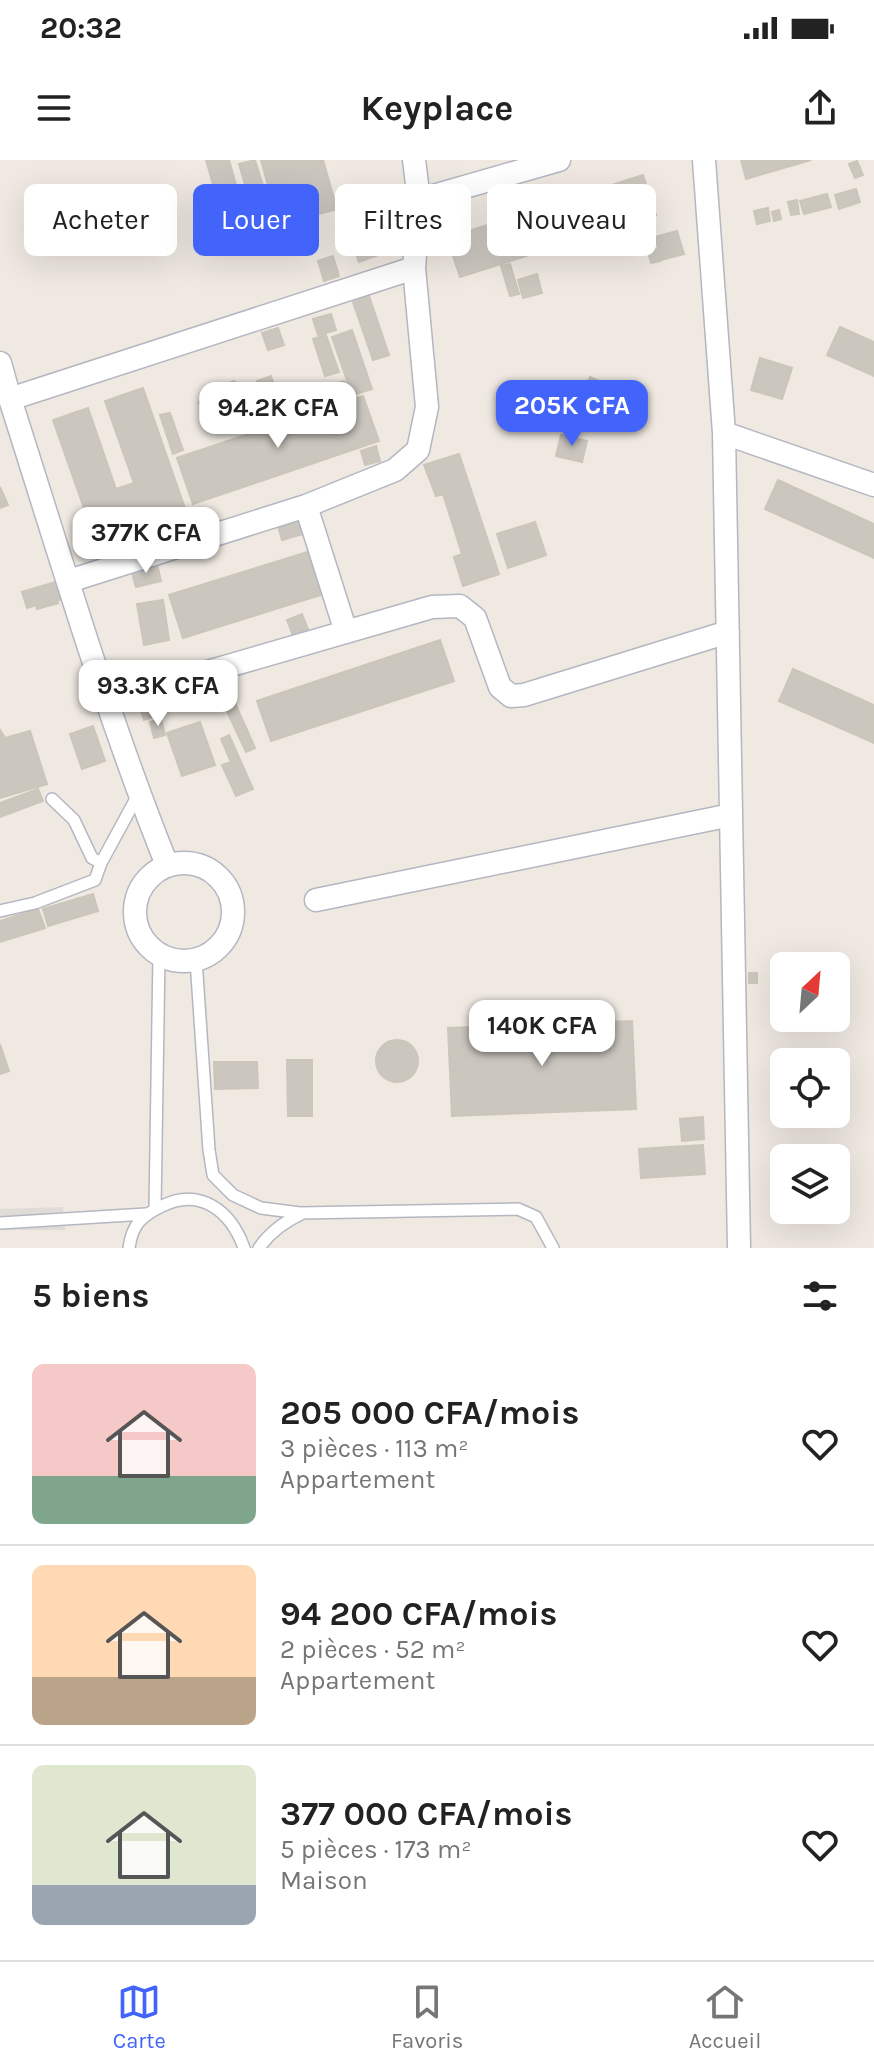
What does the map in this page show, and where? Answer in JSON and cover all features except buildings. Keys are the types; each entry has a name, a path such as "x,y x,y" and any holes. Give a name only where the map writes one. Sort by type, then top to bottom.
{"street":[{"path":"414,160 417,184"},
{"path":"471,185 559,160"},
{"path":"704,160 724,433 739,1248"},
{"path":"69,581 306,506 395,470 418,450 427,407 415,256"},
{"path":"10,399 414,268"},
{"path":"0,363 107,701 138,794 167,865"},
{"path":"724,433 874,485"},
{"path":"306,506 346,632"},
{"path":"107,701 432,607 460,606 475,618 500,687 511,696 524,695 728,632"},
{"path":"316,900 731,815"},
{"path":"183,862 200,865 224,883 232,898 233,922 227,938 212,954 196,960 175,961 159,955 144,942 136,926 135,902 141,886 151,874 167,865 183,862"}],"lane":[{"path":"0,911 35,903 95,880 138,794"},
{"path":"52,799 74,820 92,858 101,863"},
{"path":"129,1248 131,1232 150,1211 159,955"},
{"path":"196,960 209,1150 213,1175 233,1195 261,1208 304,1213 518,1209 536,1217 553,1248"},
{"path":"0,1223 150,1211 174,1200 195,1198 217,1209 233,1222 244,1248"},
{"path":"259,1248 285,1221 304,1213"}],"shaded area":[{"path":"63,1207 65,1230 0,1230 0,1209"}]}
